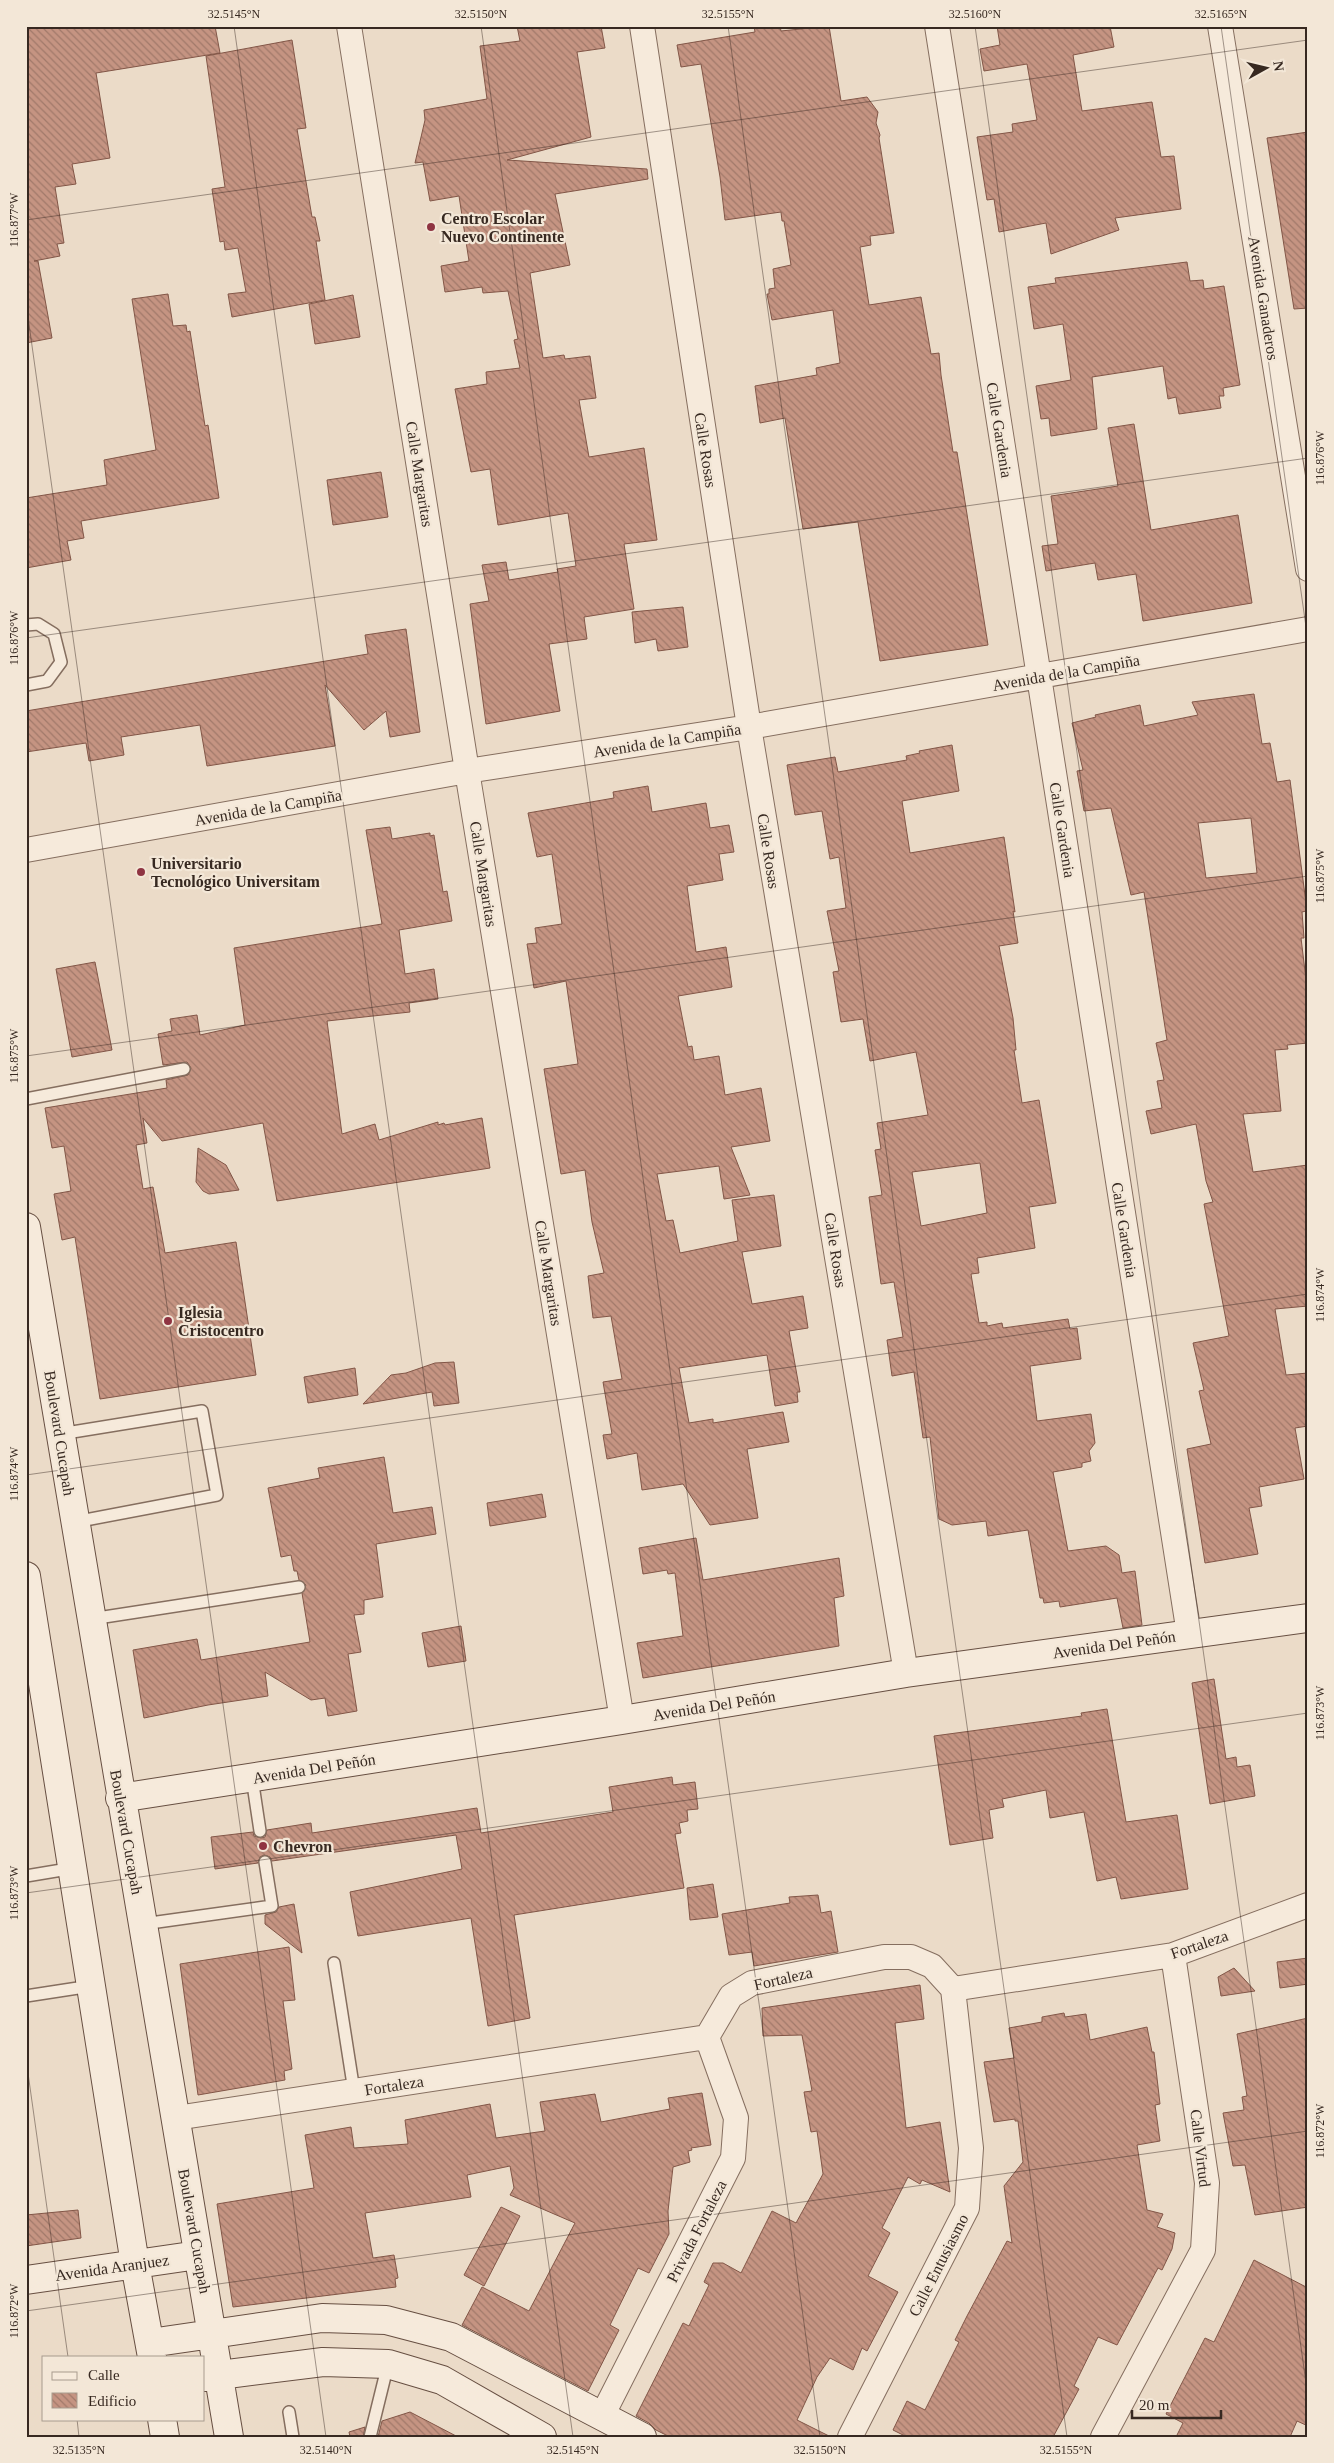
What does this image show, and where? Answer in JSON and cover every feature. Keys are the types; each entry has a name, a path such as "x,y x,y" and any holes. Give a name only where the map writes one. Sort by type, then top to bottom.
{"street":[{"name":"Calle Margaritas","path":"349,26 467,772 622,1720"},
{"name":"Calle Rosas","path":"642,26 749,727 906,1673"},
{"name":"Calle Gardenia","path":"937,26 1189,1634"},
{"name":"Avenida Ganaderos","path":"1220,26 1308,569"},
{"name":"Avenida de la Campiña","path":"26,850 467,772 749,727 1308,629"},
{"name":"Boulevard Cucapah","path":"26,1227 120,1798 212,2334 211,2376 229,2437"},
{"path":"26,1576 31,1632 74,1868 135,2264 151,2350 212,2334 322,2318 386,2320 451,2337 642,2437"},
{"name":"Avenida Del Peñón","path":"120,1798 622,1720 906,1673 1308,1618"},
{"name":"Fortaleza","path":"176,2118 707,2037 731,1996 752,1983 884,1957 911,1957 932,1966 953,1990 1173,1955 1308,1905"},
{"name":"Calle Virtud","path":"1103,2437 1203,2250 1208,2182 1173,1955"},
{"name":"Calle Entusiasmo","path":"850,2437 967,2208 971,2148 953,1990"},
{"name":"Privada Fortaleza","path":"602,2416 733,2158 736,2118 707,2037"},
{"name":"Avenida Aranjuez","path":"26,2280 198,2254"},
{"path":"211,2376 323,2362 388,2364 442,2380 542,2437"},
{"path":"162,2420 165,2437"}],"lane":[{"path":"26,625 38,624 54,634 61,662 47,681 26,685"},
{"path":"26,1099 184,1069"},
{"path":"60,1434 202,1410 217,1495 75,1522"},
{"path":"91,1619 298,1587"},
{"path":"252,1778 260,1830"},
{"path":"142,1924 272,1906 265,1862"},
{"path":"26,1876 74,1868"},
{"path":"334,1963 354,2091"},
{"path":"26,1996 92,1985"},
{"path":"370,2437 388,2364"},
{"path":"289,2412 293,2437"}],"building":[{"path":"26,26 215,26 220,53 96,73 110,158 72,164 76,184 55,187 64,243 57,244 60,256 34,261 38,261 52,338 26,343"},
{"path":"517,26 601,26 605,48 577,52 591,137 507,160 647,169 648,179 555,194 570,265 530,273 543,358 564,355 565,359 590,356 596,398 579,400 589,457 644,448 657,540 624,544 634,609 584,617 587,639 549,644 560,711 486,724 470,604 489,601 482,565 506,562 509,580 558,572 557,569 576,566 568,513 498,525 490,469 471,472 455,389 487,384 486,372 520,368 514,340 518,339 508,291 483,293 482,287 445,292 441,266 469,261 459,196 430,201 423,162 415,163 425,120 424,110 487,99 480,46 520,41"},
{"path":"754,26 780,26 781,31 829,26 841,101 867,97 878,112 876,123 880,135 894,233 870,236 871,245 860,247 869,305 921,297 931,354 939,353 953,452 957,452 988,645 880,661 858,522 803,529 785,418 760,423 755,386 817,375 816,368 840,363 833,310 772,320 767,294 769,294 769,289 775,288 773,269 791,265 781,212 725,220 720,177 701,64 681,67 677,45 755,32"},
{"path":"997,26 1110,26 1114,47 1073,55 1082,111 1152,102 1161,157 1174,156 1181,209 1115,218 1119,230 1051,254 1046,223 999,232 994,199 987,200 977,137 1013,132 1012,124 1037,120 1027,64 984,71 980,49 1000,45"},
{"path":"292,40 306,128 297,129 312,217 315,217 320,241 316,241 325,300 232,317 228,294 246,292 238,248 225,250 224,241 220,242 212,189 225,187 206,56"},
{"path":"1308,132 1308,308 1294,309 1267,138"},
{"path":"1187,262 1190,281 1203,280 1204,289 1224,286 1240,385 1223,388 1224,396 1219,396 1221,408 1179,414 1176,397 1168,399 1163,366 1092,377 1097,429 1051,436 1049,418 1041,419 1036,386 1071,380 1063,324 1034,329 1028,287 1056,283 1055,278"},
{"path":"168,294 173,326 186,325 187,332 190,331 205,426 208,425 219,498 81,521 84,538 67,541 71,560 26,568 26,498 107,485 104,460 156,450 132,299"},
{"path":"353,295 360,337 315,344 309,304"},
{"path":"1134,424 1151,530 1238,515 1252,603 1143,621 1136,574 1098,580 1095,563 1046,571 1042,546 1058,544 1051,496 1118,486 1108,428"},
{"path":"381,472 388,517 333,525 327,480"},
{"path":"683,607 688,647 658,651 656,639 635,643 632,612"},
{"path":"406,629 420,732 390,737 386,711 364,730 325,685 335,746 207,766 200,725 121,737 124,755 89,761 86,743 26,752 26,711 368,654 365,635"},
{"path":"1254,694 1262,744 1270,743 1277,782 1290,780 1306,903 1306,911 1302,912 1304,938 1301,938 1308,996 1308,1043 1287,1045 1288,1049 1275,1050 1281,1111 1243,1114 1253,1172 1308,1165 1308,1306 1275,1309 1286,1375 1308,1373 1308,1426 1295,1428 1304,1479 1259,1487 1262,1506 1249,1508 1258,1554 1205,1563 1187,1449 1211,1444 1199,1391 1204,1390 1193,1343 1229,1336 1204,1204 1213,1202 1206,1181 1196,1124 1151,1134 1146,1111 1162,1108 1157,1081 1164,1080 1156,1043 1167,1040 1144,892 1131,895 1111,808 1084,811 1077,771 1083,770 1072,723 1096,717 1095,715 1140,705 1144,726 1198,715 1192,702","holes":["1251,818 1257,873 1206,878 1198,823"]},
{"path":"952,745 959,791 902,801 910,853 1004,837 1018,943 999,946 1013,1018 1016,1050 1014,1050 1022,1103 1039,1100 1056,1203 1029,1207 1035,1248 977,1258 979,1273 971,1274 979,1323 987,1322 987,1326 1002,1323 1003,1328 1068,1319 1070,1329 1077,1328 1081,1359 1030,1366 1037,1421 1091,1414 1095,1443 1089,1451 1091,1461 1082,1463 1082,1467 1053,1472 1068,1551 1106,1546 1119,1555 1122,1573 1135,1571 1142,1625 1123,1628 1117,1598 1060,1607 1059,1601 1044,1603 1043,1598 1040,1598 1028,1530 988,1536 986,1521 952,1525 939,1519 930,1437 923,1438 914,1372 892,1376 887,1340 903,1337 894,1282 881,1284 869,1197 882,1195 875,1150 881,1149 877,1123 928,1115 916,1052 870,1061 863,1019 841,1022 833,972 839,971 827,911 846,908 839,857 830,859 822,811 795,815 787,765 835,757 838,772 907,760 906,756 920,753 919,751","holes":["980,1163 987,1213 921,1226 912,1172"]},
{"path":"648,786 652,812 706,803 710,828 729,825 734,852 719,854 723,880 687,886 696,952 726,947 732,987 678,996 688,1047 692,1046 694,1060 719,1056 725,1095 761,1088 770,1141 731,1147 750,1195 724,1199 719,1166 657,1174 666,1221 673,1220 680,1253 738,1241 732,1200 774,1195 781,1246 742,1252 752,1304 803,1296 808,1328 789,1331 800,1392 797,1392 798,1402 775,1406 767,1355 679,1368 689,1423 713,1419 713,1423 783,1412 789,1442 747,1449 758,1518 710,1525 683,1484 642,1490 637,1453 607,1459 603,1435 612,1434 603,1382 622,1379 611,1316 593,1318 588,1276 604,1273 592,1222 585,1170 561,1174 544,1069 578,1064 566,981 534,988 527,944 537,943 535,928 562,924 552,854 537,857 528,813 614,798 613,792"},
{"path":"390,827 392,839 430,833 430,836 434,835 443,892 447,891 452,921 399,930 405,974 434,969 438,999 409,1003 410,1012 327,1021 342,1134 375,1124 379,1140 438,1122 438,1125 444,1123 445,1125 482,1118 490,1168 277,1201 263,1123 162,1141 143,1118 147,1143 136,1145 143,1189 153,1187 165,1253 236,1242 256,1375 100,1399 75,1237 62,1240 54,1194 71,1191 64,1146 52,1148 45,1108 167,1088 166,1080 188,1075 191,1068 187,1062 163,1065 158,1034 172,1031 170,1019 197,1015 200,1035 245,1025 234,948 382,924 366,830"},
{"path":"95,962 112,1050 72,1057 56,969"},
{"path":"198,1148 226,1165 239,1190 209,1194 203,1191 196,1182"},
{"path":"454,1362 459,1403 434,1406 432,1392 363,1404 391,1375 406,1373 435,1363"},
{"path":"355,1368 358,1395 308,1403 304,1377"},
{"path":"384,1457 393,1513 432,1507 436,1534 376,1544 383,1597 364,1600 364,1614 354,1615 361,1652 348,1654 357,1711 328,1716 325,1698 311,1700 265,1672 268,1696 208,1705 144,1718 133,1650 197,1639 201,1660 310,1642 302,1593 306,1585 299,1580 297,1571 294,1571 291,1555 281,1557 268,1488 320,1478 318,1468"},
{"path":"542,1494 546,1517 490,1526 487,1503"},
{"path":"696,1538 703,1580 839,1558 844,1596 834,1598 839,1646 643,1678 637,1643 683,1636 675,1573 668,1574 667,1570 643,1574 639,1548"},
{"path":"461,1626 466,1661 428,1667 422,1633"},
{"path":"1214,1679 1226,1759 1236,1757 1237,1767 1250,1765 1255,1796 1210,1804 1192,1683"},
{"path":"1107,1709 1126,1822 1177,1815 1188,1889 1121,1899 1116,1877 1097,1881 1084,1812 1050,1818 1046,1790 1002,1799 1004,1807 989,1810 993,1838 950,1845 934,1736 1082,1716 1081,1713"},
{"path":"672,1777 673,1785 695,1782 698,1809 687,1810 688,1821 679,1823 681,1833 675,1834 684,1888 514,1915 530,2018 488,2026 471,1918 358,1936 350,1892 462,1869 456,1835 272,1861 270,1857 264,1855 260,1857 258,1863 215,1869 211,1837 253,1832 254,1836 261,1838 265,1837 267,1830 311,1823 312,1833 477,1808 481,1833 613,1812 609,1787"},
{"path":"713,1884 718,1917 690,1920 687,1888"},
{"path":"818,1895 821,1913 831,1911 838,1952 754,1966 752,1952 729,1955 722,1914 790,1903 789,1897"},
{"path":"294,1904 302,1953 265,1924 265,1915 276,1912 279,1907"},
{"path":"289,1947 295,2000 283,2001 292,2069 284,2071 285,2080 198,2095 180,1964"},
{"path":"1308,1958 1308,1984 1280,1988 1277,1962"},
{"path":"1234,1968 1255,1991 1221,1996 1218,1977"},
{"path":"920,1985 924,2019 895,2023 906,2128 940,2122 950,2192 922,2180 920,2184 908,2177 882,2228 890,2233 868,2276 898,2292 867,2351 862,2348 853,2370 830,2358 817,2377 797,2420 831,2437 670,2437 656,2430 649,2423 636,2416 683,2323 689,2326 709,2285 704,2282 713,2263 723,2263 741,2273 772,2211 796,2223 823,2174 817,2131 811,2132 804,2092 812,2091 802,2035 763,2036 762,2008"},
{"path":"1064,2013 1065,2017 1086,2014 1090,2040 1147,2027 1152,2052 1154,2052 1160,2104 1155,2105 1160,2141 1137,2145 1147,2210 1163,2214 1157,2227 1175,2233 1172,2249 1162,2270 1158,2268 1117,2345 1098,2337 1074,2386 1079,2389 1053,2437 907,2437 893,2430 907,2401 925,2410 959,2342 955,2340 967,2316 1007,2241 1012,2243 1004,2186 1023,2162 1018,2121 1015,2121 1015,2119 994,2122 984,2062 1014,2058 1009,2028 1042,2022 1042,2017"},
{"path":"1308,2018 1308,2207 1255,2215 1245,2165 1233,2166 1223,2113 1244,2110 1242,2097 1247,2096 1237,2034"},
{"path":"702,2093 711,2145 691,2148 692,2150 688,2151 690,2162 673,2167 668,2211 669,2234 649,2273 638,2268 610,2325 619,2330 588,2391 462,2325 482,2287 529,2311 575,2223 510,2195 514,2188 510,2166 467,2175 471,2197 365,2213 373,2258 394,2255 398,2278 395,2279 396,2287 233,2307 217,2204 314,2188 305,2135 351,2127 354,2148 408,2144 405,2120 490,2104 496,2138 545,2131 540,2102 595,2094 601,2122 670,2109 668,2098"},
{"path":"501,2207 520,2216 484,2286 464,2275"},
{"path":"78,2210 81,2238 26,2246 26,2215"},
{"path":"1254,2260 1308,2288 1308,2426 1297,2421 1290,2437 1176,2437 1183,2423 1166,2414 1205,2338 1214,2342"},
{"path":"410,2412 458,2437 378,2437 382,2421"},
{"path":"365,2427 363,2437 350,2437 349,2432"}],"place":[{"name":"Centro Escolar Nuevo Continente","path":"431,227"},
{"name":"Universitario Tecnológico Universitam","path":"141,872"},
{"name":"Iglesia Cristocentro","path":"168,1321"},
{"name":"Chevron","path":"263,1846"}]}
